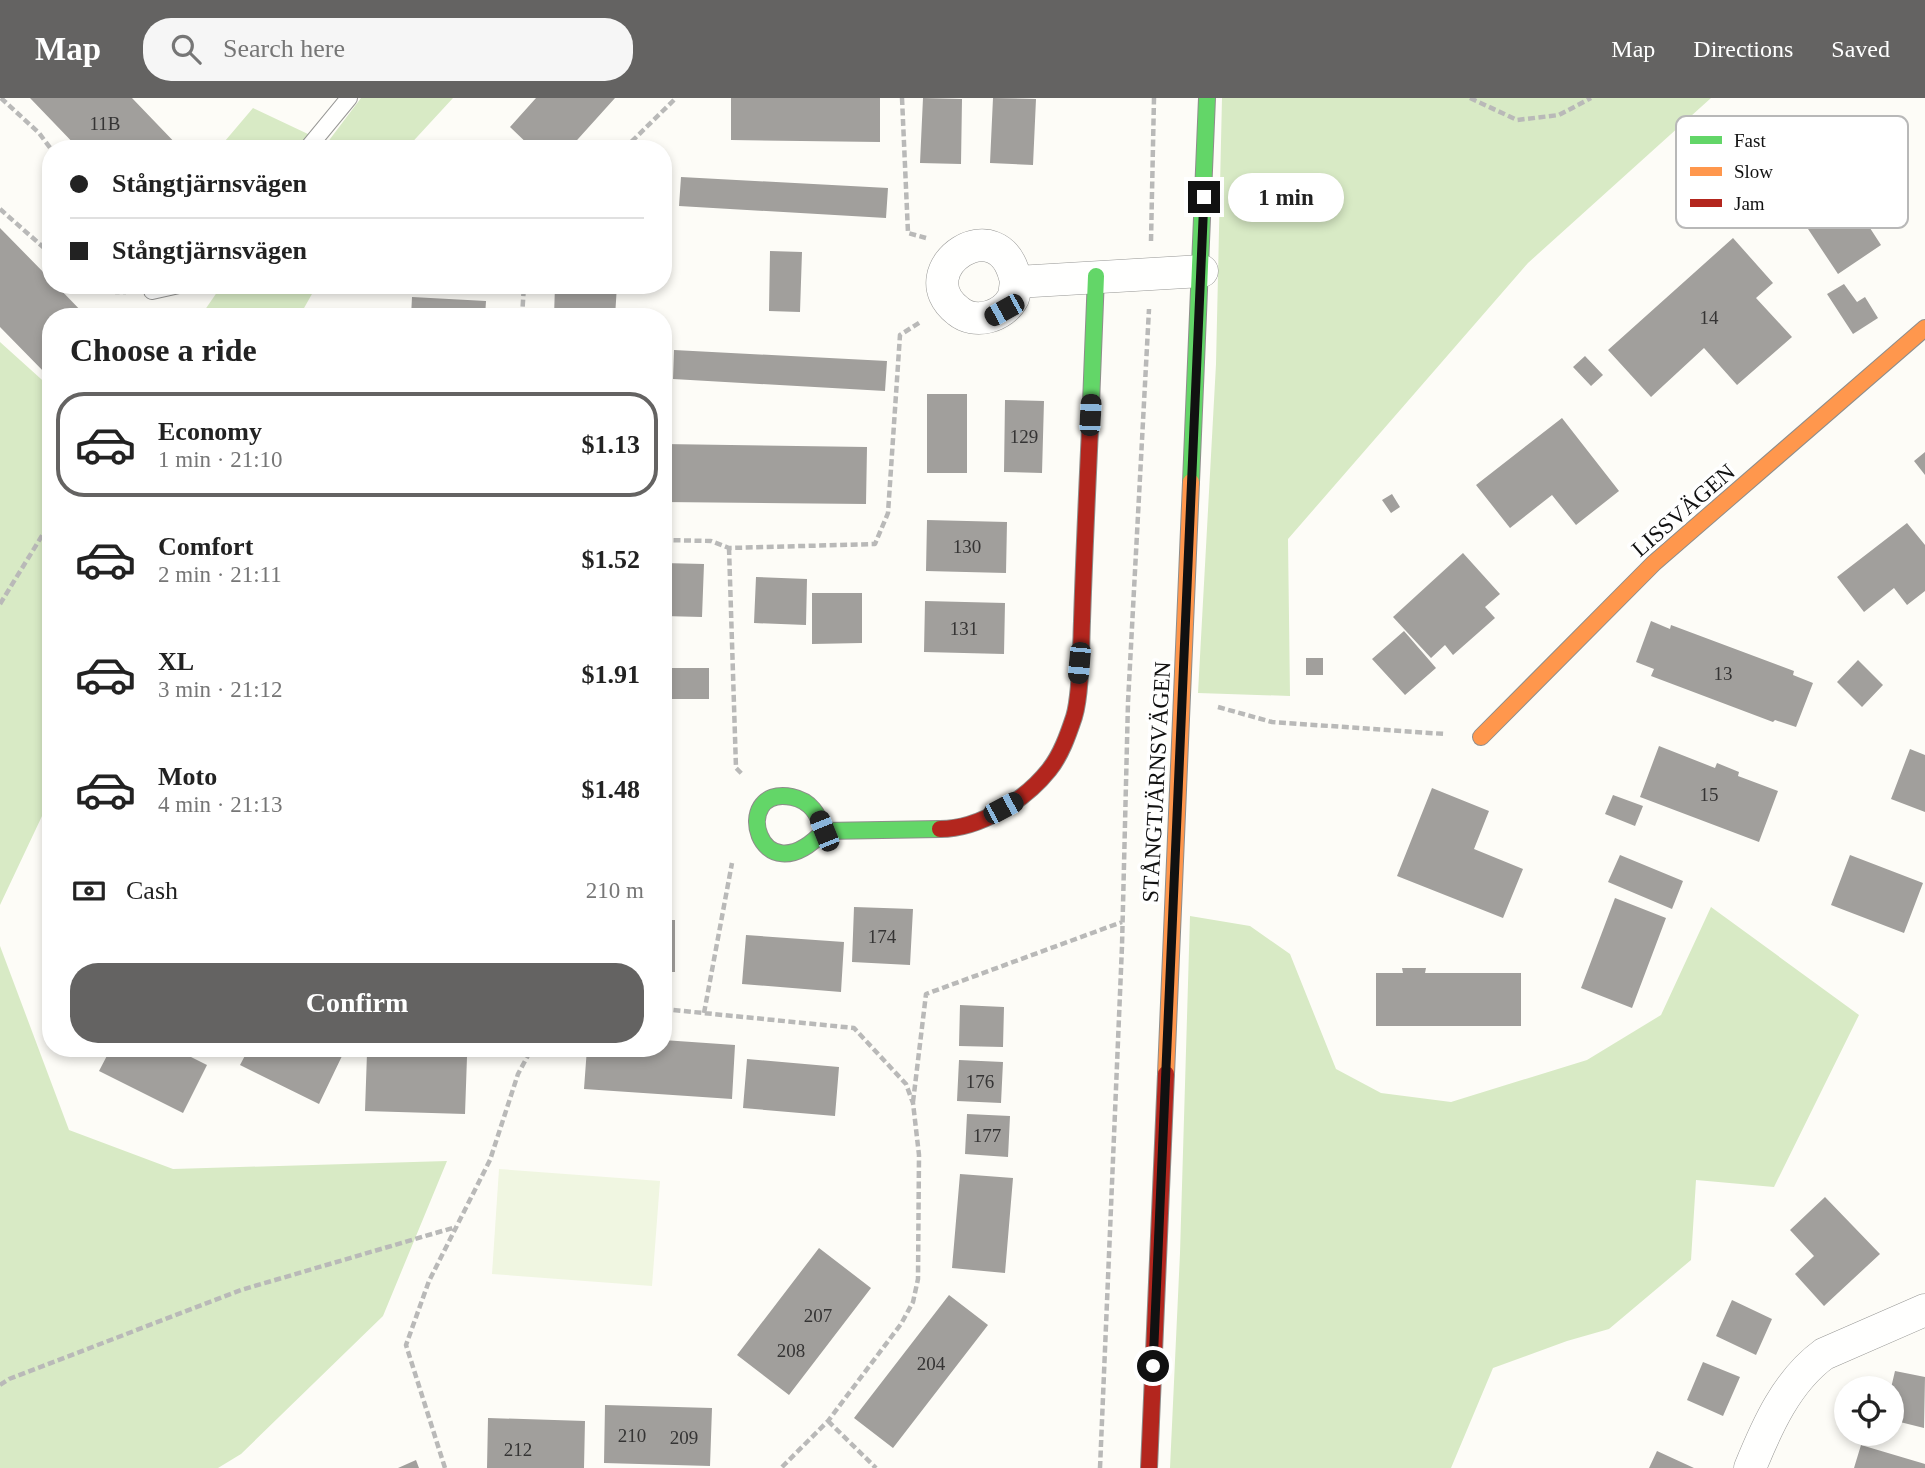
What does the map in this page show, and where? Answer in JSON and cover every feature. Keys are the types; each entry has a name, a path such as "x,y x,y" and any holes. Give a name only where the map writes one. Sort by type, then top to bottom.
{"street":[{"name":"STÅNGTJÄRNSVÄGEN","path":"1149,1468 1202,271 1207,98"},
{"path":"976,245 991,247 1004,254 1013,267 1016,282 1013,297 1004,310 990,317 975,319 960,314 949,303 943,289 943,274 950,260 961,249 976,245"},
{"path":"1016,282 1202,271"},
{"path":"824,831 816,811 797,797 776,797 758,811 756,828 760,839 768,848 781,853 797,852 810,847 824,831 949,829 982,819 1024,796 1050,769 1061,751 1074,713 1081,638 1096,276"},
{"name":"LISSVÄGEN","path":"1481,737 1654,562 1925,328"},
{"path":"1751,1468 1778,1406 1809,1365 1824,1354 1925,1310"}],"lane":[{"path":"314,140 349,98"}],"path":[{"path":"1,98 44,140"},
{"path":"633,140 676,98"},
{"path":"902,98 908,233 961,249"},
{"path":"1100,1468 1128,702 1150,273 1154,98"},
{"path":"1470,98 1517,120 1559,115 1591,98"},
{"path":"0,209 42,246"},
{"path":"672,540 711,541 729,548 875,544 888,513 900,335 949,303"},
{"path":"0,604 42,536"},
{"path":"729,548 736,768 766,803"},
{"path":"1183,703 1209,705 1272,722 1481,737"},
{"path":"704,1013 730,865 760,839"},
{"path":"781,1468 828,1421 901,1324 913,1302 918,1279 919,1169 913,1103 926,994 1122,922"},
{"path":"672,1010 854,1028 906,1084 913,1103"},
{"path":"445,1468 406,1345 429,1281 490,1160 518,1074 528,1057"},
{"path":"0,1385 9,1379 241,1290 456,1227"},
{"path":"828,1421 876,1468"}],"green space":[{"path":"361,98 453,98 414,140 329,140"},
{"path":"1222,98 1711,98 1691,116 1676,116 1676,130 1528,263 1288,539 1290,696 1198,693 1216,364"},
{"path":"253,108 321,140 226,140"},
{"path":"216,294 312,294 304,308 206,308"},
{"path":"0,342 42,380 42,816 0,905"},
{"path":"1711,907 1859,1015 1774,1187 1696,1180 1691,1260 1609,1329 1493,1368 1451,1468 1170,1468 1180,1253 1190,916 1250,926 1290,954 1336,1069 1381,1093 1451,1102 1587,1060 1661,1015"},
{"path":"0,946 69,1130 173,1169 447,1161 383,1316 241,1454 218,1468 0,1468"},
{"path":"499,1169 660,1181 652,1286 492,1274"}],"building":[{"path":"30,98 132,98 172,140 70,140"},
{"path":"536,98 615,98 577,140 524,140 510,127"},
{"path":"731,98 880,98 880,142 731,140"},
{"path":"923,98 962,99 961,164 920,163"},
{"path":"993,98 1036,99 1033,165 990,163"},
{"path":"681,177 888,188 886,218 679,206"},
{"path":"0,228 42,271 42,294 65,294 78,308 42,308 42,370 0,327"},
{"path":"1807,228 1870,228 1881,245 1838,274"},
{"path":"1733,238 1773,283 1756,298 1792,337 1737,385 1704,348 1651,397 1608,350"},
{"path":"770,251 802,252 800,312 769,311"},
{"path":"1844,284 1857,302 1865,297 1878,318 1853,334 1827,294"},
{"path":"555,294 616,294 616,308 554,308"},
{"path":"412,297 486,301 486,308 411,308"},
{"path":"674,350 887,361 885,391 673,379"},
{"path":"1585,356 1603,375 1591,386 1573,367"},
{"path":"927,394 967,394 967,473 927,473"},
{"path":"1005,400 1044,401 1042,473 1004,472"},
{"path":"1562,418 1619,491 1576,525 1552,495 1510,528 1476,485"},
{"path":"672,444 867,447 866,504 672,502"},
{"path":"1925,452 1925,475 1914,461"},
{"path":"1392,494 1400,507 1391,513 1382,500"},
{"path":"927,520 1007,522 1006,573 926,571"},
{"path":"1907,523 1925,545 1925,591 1907,605 1894,588 1864,612 1837,577"},
{"path":"1463,553 1500,594 1485,607 1495,618 1453,655 1445,645 1431,658 1393,617"},
{"path":"672,563 704,564 702,617 672,616"},
{"path":"756,577 807,579 806,625 754,623"},
{"path":"812,593 862,593 862,643 812,644"},
{"path":"925,601 1005,603 1004,654 924,652"},
{"path":"1651,621 1670,629 1671,625 1794,671 1793,675 1813,683 1796,727 1775,720 1773,722 1651,676 1654,669 1636,662"},
{"path":"1404,631 1436,668 1405,695 1372,659"},
{"path":"1306,658 1323,658 1323,675 1306,675"},
{"path":"1858,660 1883,685 1862,707 1837,682"},
{"path":"672,668 709,668 709,699 672,699"},
{"path":"1659,746 1715,768 1717,763 1739,772 1738,776 1778,791 1759,842 1640,797"},
{"path":"1910,749 1925,755 1925,812 1891,799"},
{"path":"1432,788 1489,811 1474,849 1523,869 1503,918 1397,876"},
{"path":"1613,795 1643,806 1635,826 1605,814"},
{"path":"1620,855 1683,881 1672,909 1608,882"},
{"path":"1850,855 1923,883 1904,933 1831,905"},
{"path":"1615,898 1666,918 1632,1008 1581,988"},
{"path":"854,907 913,909 910,965 852,962"},
{"path":"672,920 675,920 675,972 672,972"},
{"path":"746,935 844,942 841,992 742,984"},
{"path":"1402,968 1426,968 1425,973 1521,973 1521,1026 1376,1026 1376,973 1403,973"},
{"path":"960,1005 1004,1007 1003,1047 959,1046"},
{"path":"672,1041 735,1045 732,1099 584,1089 586,1057 672,1057"},
{"path":"106,1057 191,1057 207,1065 183,1113 99,1071"},
{"path":"244,1057 342,1057 319,1104 240,1065"},
{"path":"367,1057 467,1057 465,1114 365,1111"},
{"path":"747,1059 839,1067 835,1116 743,1108"},
{"path":"959,1060 1003,1062 1001,1103 957,1101"},
{"path":"967,1114 1010,1116 1008,1157 965,1154"},
{"path":"960,1174 1013,1178 1005,1273 952,1268"},
{"path":"1825,1197 1880,1254 1824,1306 1795,1274 1814,1256 1790,1230"},
{"path":"819,1248 871,1288 789,1395 737,1355"},
{"path":"949,1295 988,1325 893,1448 854,1418"},
{"path":"1732,1300 1772,1319 1756,1355 1716,1336"},
{"path":"1703,1362 1740,1377 1723,1416 1687,1400"},
{"path":"1895,1371 1925,1377 1924,1428 1904,1423 1904,1376 1894,1376"},
{"path":"605,1405 712,1408 710,1466 604,1463"},
{"path":"488,1418 585,1421 584,1468 487,1468"},
{"path":"1861,1446 1925,1464 1925,1468 1854,1468"},
{"path":"1657,1451 1694,1468 1649,1468"},
{"path":"416,1460 419,1468 398,1468"}],"traffic: fast":[{"path":"1191,482 1207,98"},
{"path":"1090,429 1096,276"},
{"path":"824,831 813,809 792,797 773,798 761,807 757,821 760,835 768,848 782,853 801,849 824,831 940,829"}],"traffic: slow":[{"path":"1481,737 1654,563 1925,328"},
{"path":"1166,1074 1191,482"}],"traffic: jam":[{"path":"940,829 971,824 1015,802 1049,770 1069,731 1076,708 1079,683 1090,429"},
{"path":"1149,1468 1166,1074"}],"route":[{"path":"1153,1366 1204,197"}]}
